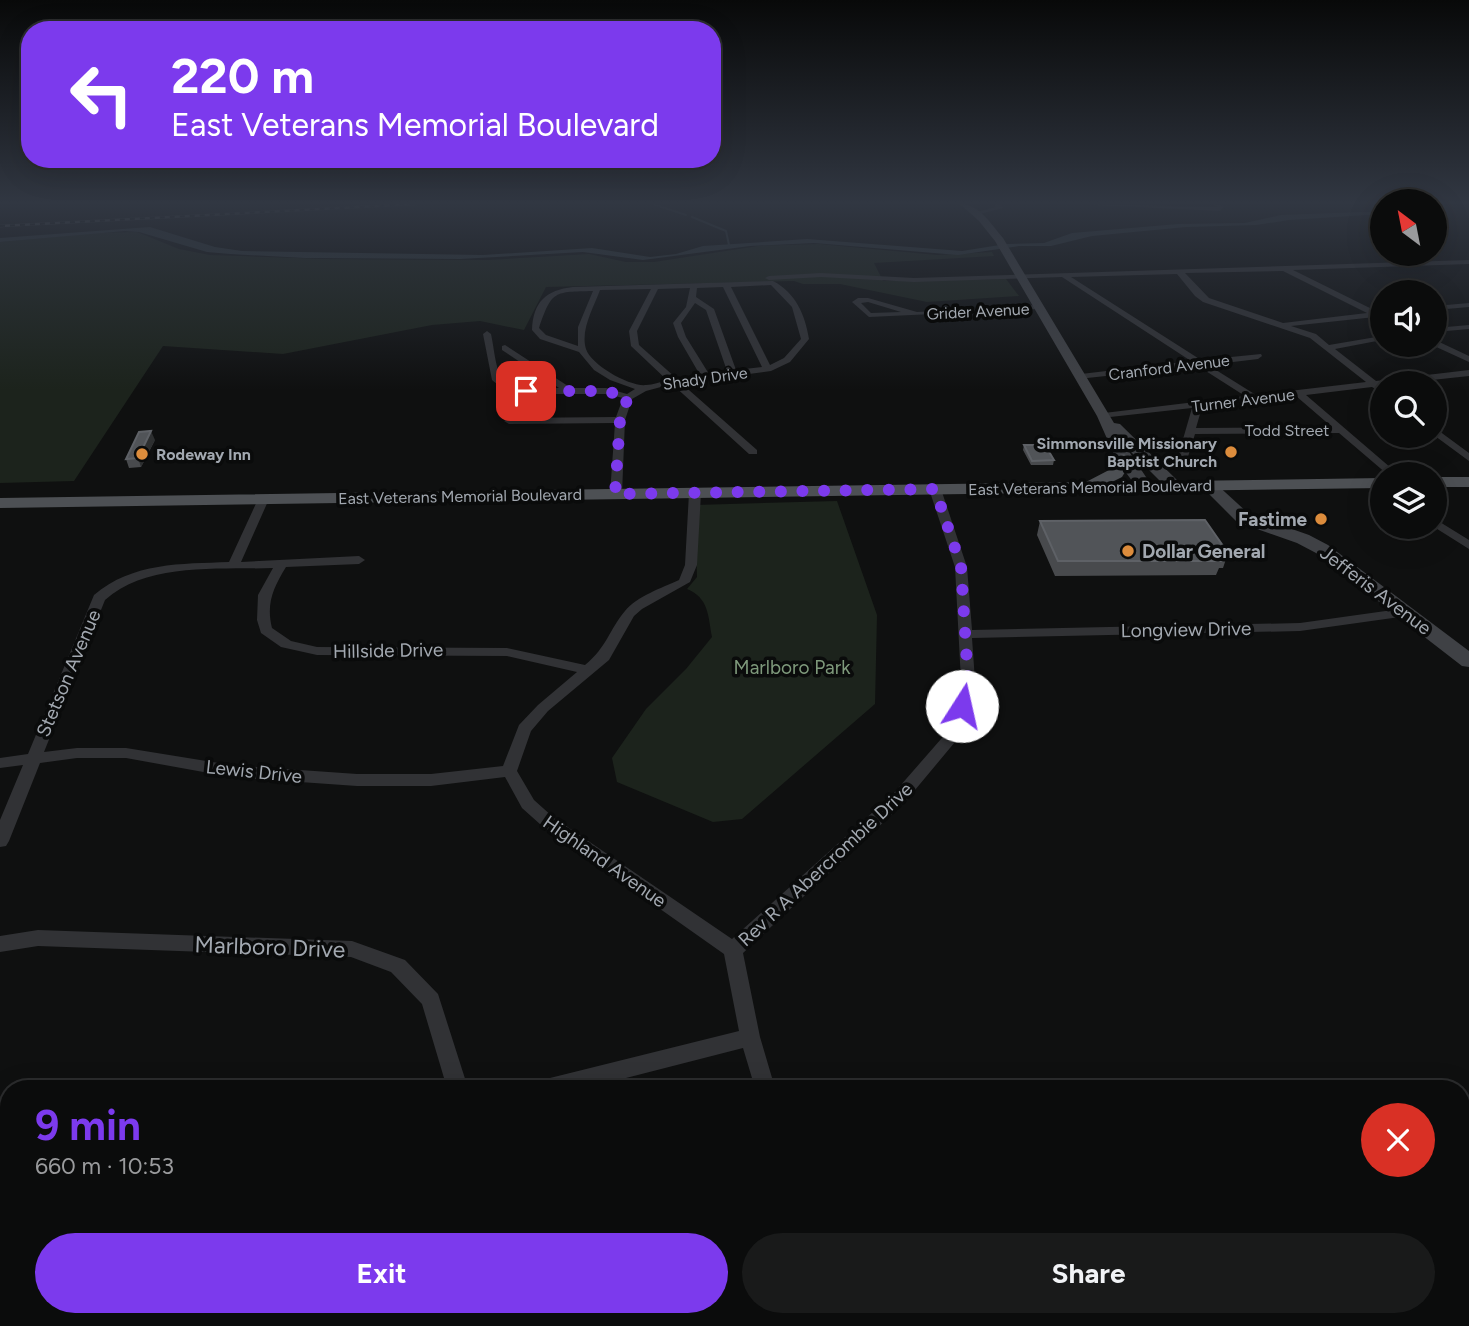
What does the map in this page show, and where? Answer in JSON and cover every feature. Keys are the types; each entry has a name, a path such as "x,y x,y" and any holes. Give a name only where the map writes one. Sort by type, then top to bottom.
{"main road":[{"path":"1015,266 1104,416 1124,459 1144,486"},
{"path":"1104,416 1173,485"},
{"path":"1087,487 1116,474 1124,459"},
{"path":"1447,482 1469,482"},
{"name":"East Veterans Memorial Boulevard","path":"0,503 1370,484"},
{"name":"Jefferis Avenue","path":"1208,485 1243,519 1303,539 1322,549 1469,661"}],"street":[{"path":"643,389 613,378 597,368 582,349 543,337 535,328 547,295 552,291 726,285 821,275 896,280 1366,266"},
{"path":"1284,269 1370,310"},
{"path":"1180,271 1206,300 1307,333 1370,377"},
{"path":"1063,275 1254,398"},
{"name":"Shady Drive","path":"628,397 643,389 673,381 768,369 787,360 805,339 801,312 787,293 771,281"},
{"path":"726,285 743,313 752,341 768,369"},
{"path":"656,286 633,331 640,352 753,452"},
{"path":"694,286 690,307 677,323 679,333 702,363 705,375"},
{"path":"582,349 582,327 597,289"},
{"path":"692,298 710,309 732,372"},
{"name":"Grider Avenue","path":"917,314 868,300 857,301 869,315 917,314 1039,307"},
{"path":"1447,307 1469,305"},
{"path":"1282,325 1370,316"},
{"path":"1447,329 1469,327"},
{"path":"487,334 497,380 506,387 526,391 606,391 628,397 620,420 615,494"},
{"path":"1330,347 1370,340"},
{"path":"505,348 569,391"},
{"path":"1447,349 1469,359"},
{"name":"Cranford Avenue","path":"1081,377 1258,356"},
{"path":"492,357 519,357"},
{"name":"Turner Avenue","path":"1447,376 1469,373"},
{"name":"Turner Avenue","path":"1104,416 1370,386"},
{"path":"1298,393 1379,462"},
{"path":"1182,460 1199,405"},
{"path":"509,421 620,420"},
{"name":"Todd Street","path":"1191,431 1341,430"},
{"path":"1447,441 1469,458"},
{"name":"Rev R A Abercrombie Drive","path":"763,1080 750,1037 733,950 899,798 955,732 968,681 961,566 935,489"},
{"path":"509,771 524,729 543,708 604,657 636,606 684,582 691,565 695,493"},
{"path":"233,564 264,499"},
{"path":"1447,530 1469,545"},
{"name":"Stetson Avenue","path":"0,841 99,597 110,588 143,573 233,564 359,560"},
{"name":"Hillside Drive","path":"282,563 265,592 260,611 266,631 286,644 317,651 471,649 506,652 587,670"},
{"name":"Longview Drive","path":"965,634 1300,627 1407,612"},
{"name":"Lewis Drive","path":"0,763 76,753 126,753 231,771 357,780 430,780 509,771"},
{"name":"Highland Avenue","path":"509,771 528,804 547,821 733,950"},
{"name":"Marlboro Drive","path":"0,944 38,938 352,948 398,966 431,1000 455,1080"},
{"path":"581,1080 750,1037"}],"green space":[{"path":"0,266 875,266 883,281 1006,279 1019,296 927,302 840,284 803,284 794,281 546,287 524,330 480,321 432,325 283,354 163,346 74,481 0,483"},
{"name":"Marlboro Park","path":"837,501 877,615 875,704 742,819 713,822 617,782 612,758 646,709 686,669 712,637 704,603 687,589 697,577 695,505"}],"building":[{"path":"151,431 138,458 126,459 139,432"},
{"path":"1024,445 1045,445 1054,460 1032,461"},
{"name":"Dollar General","path":"1205,520 1228,553 1216,553 1221,561 1058,561 1040,521"}],"place":[{"name":"Simmonsville Missionary Baptist Church","path":"1231,452"},
{"name":"Rodeway Inn","path":"142,454"},
{"name":"Fastime","path":"1321,519"},
{"name":"Dollar General","path":"1128,551"}],"route":[{"path":"526,391 606,391 628,397 620,420 615,494 935,489 961,566 968,681 962,706"}]}
